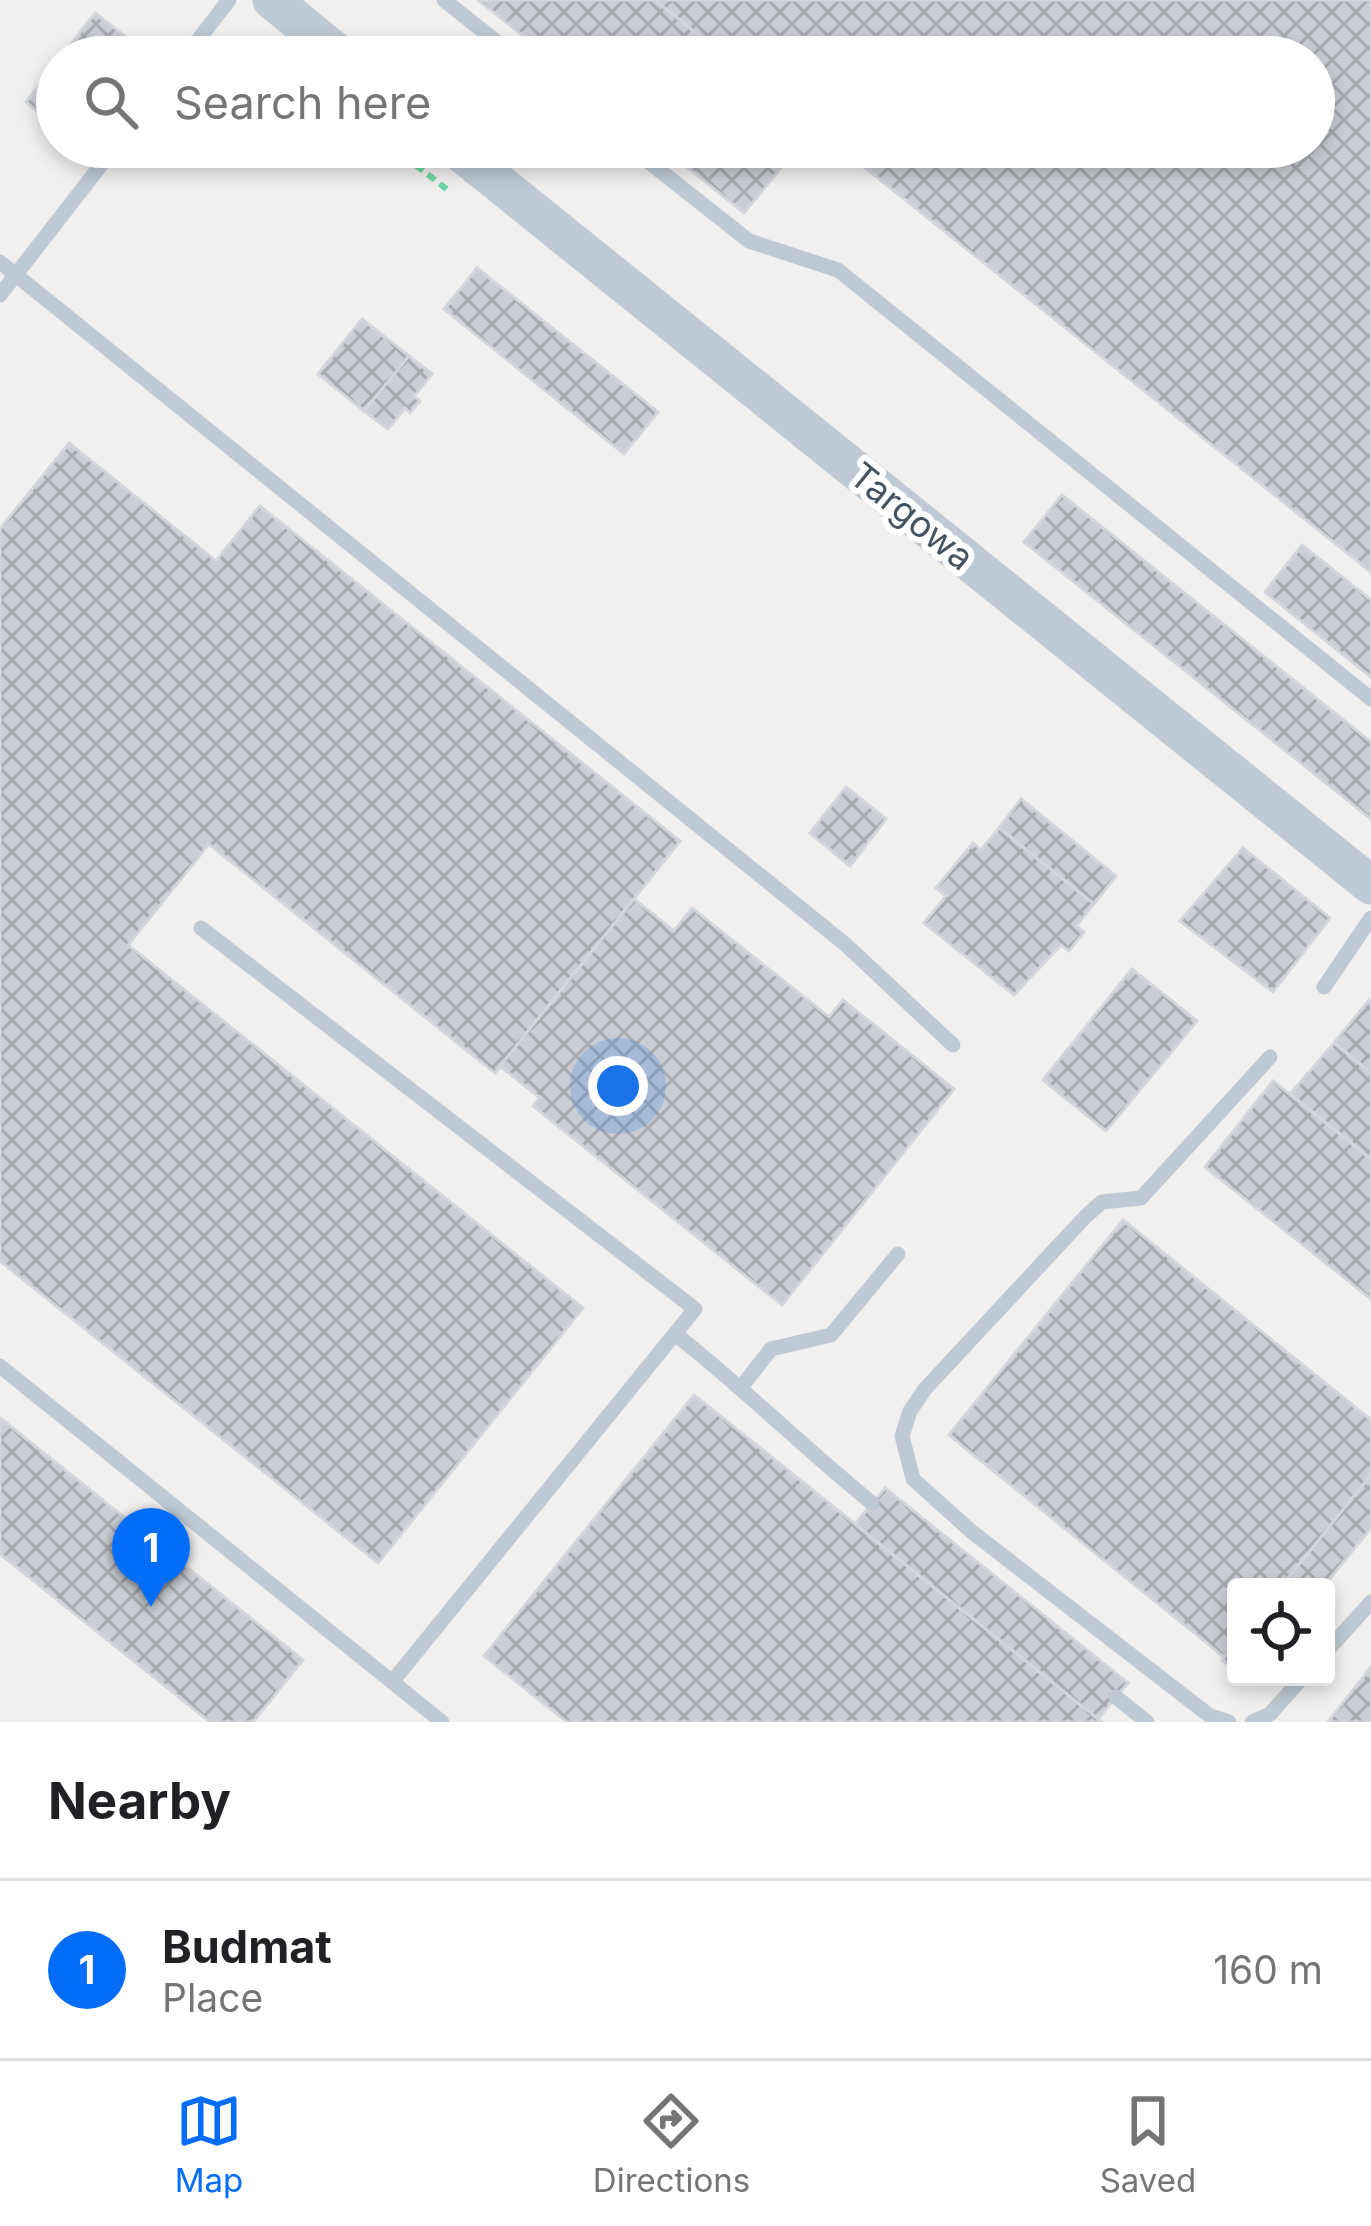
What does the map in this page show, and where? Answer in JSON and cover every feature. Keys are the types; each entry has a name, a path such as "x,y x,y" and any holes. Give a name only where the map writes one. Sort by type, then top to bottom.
{"street":[{"path":"272,0 316,36"},
{"name":"Targowa","path":"480,168 1371,885"}],"lane":[{"path":"201,36 229,0"},
{"path":"444,0 489,36"},
{"path":"0,296 99,168"},
{"path":"656,168 749,242 838,270 1371,699"},
{"path":"0,262 845,944 953,1045"},
{"path":"1324,987 1371,918"},
{"path":"201,928 695,1309 392,1682"},
{"path":"1229,1722 1210,1716 972,1532 913,1479 902,1436 910,1411 926,1389 1086,1216 1102,1202 1141,1198 1270,1057"},
{"path":"742,1386 771,1348 831,1335 898,1254"},
{"path":"675,1334 742,1386 786,1434 872,1503"},
{"path":"0,1366 442,1722"},
{"path":"1335,1642 1371,1602"},
{"path":"1252,1722 1270,1714 1295,1686"},
{"path":"1116,1697 1147,1722"}],"building":[{"path":"478,0 655,0 700,36 523,36"},
{"path":"655,0 1371,0 1371,572 865,168 1335,168 1335,36 700,36"},
{"path":"95,13 125,36 77,36"},
{"path":"36,89 36,110 26,102"},
{"path":"688,168 781,168 744,213"},
{"path":"477,268 658,412 624,454 444,309"},
{"path":"362,319 409,356 364,411 318,374"},
{"path":"409,356 432,374 414,396 420,401 410,413 405,408 388,429 364,411"},
{"path":"69,443 216,561 260,506 680,841 495,1073 209,844 128,945 583,1308 378,1563 0,1261 0,529"},
{"path":"1062,495 1371,742 1371,819 1024,542"},
{"path":"1302,545 1371,600 1371,677 1265,592"},
{"path":"846,787 886,819 850,866 810,833"},
{"path":"1021,799 1116,876 1094,904 999,828"},
{"path":"999,828 1094,904 1076,926 1084,932 1069,951 1061,945 1014,995 924,923 946,896 936,888 973,843 981,850"},
{"path":"1243,848 1330,918 1273,992 1180,921"},
{"path":"634,899 674,931 692,908 829,1017 843,1000 954,1089 782,1305 533,1106 540,1098 500,1066"},
{"path":"1132,969 1197,1021 1106,1131 1043,1080"},
{"path":"1371,1002 1371,1073 1334,1043"},
{"path":"1334,1043 1371,1073 1371,1159 1290,1094"},
{"path":"1273,1081 1371,1159 1371,1299 1205,1167"},
{"path":"1123,1220 1371,1420 1371,1475 1288,1578 1227,1578 1224,1657 949,1435"},
{"path":"694,1395 1102,1722 567,1722 484,1656"},
{"path":"0,1418 303,1660 253,1722 210,1722 0,1554"},
{"path":"1371,1475 1371,1528 1330,1578 1288,1578"},
{"path":"885,1488 1128,1683 1098,1719 855,1524"},
{"path":"1371,1667 1371,1722 1328,1722"}],"place":[{"name":"Budmat","path":"151,1607"}]}
